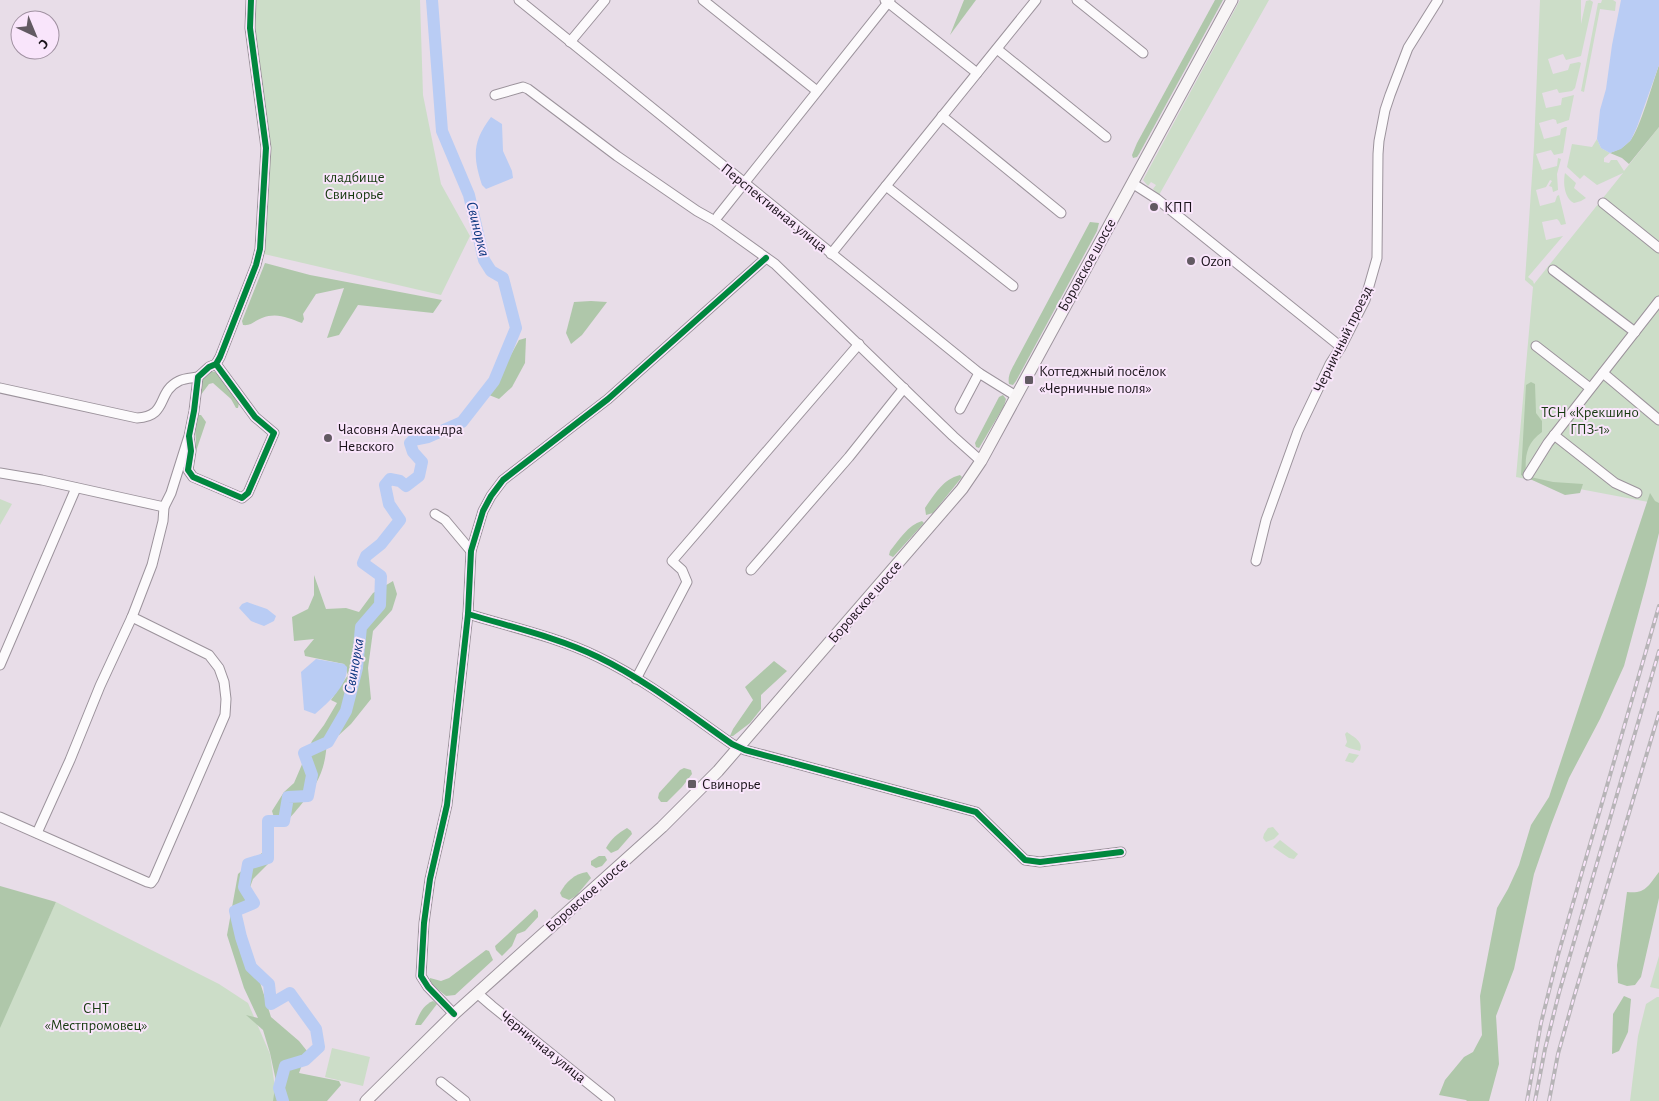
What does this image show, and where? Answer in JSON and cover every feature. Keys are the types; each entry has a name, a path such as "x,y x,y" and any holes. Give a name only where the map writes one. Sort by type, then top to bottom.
{"main road":[{"name":"Боровское шоссе","path":"366,1101 454,1014 662,828 740,747 951,502 981,460 1232,0"}],"street":[{"path":"0,388 137,418 147,418 159,409 164,396 172,385 181,379 198,377 209,367 216,364 256,265 260,249 266,148 250,28 251,0"},
{"name":"Перспективная улица","path":"519,0 979,373 1016,396"},
{"path":"570,42 605,0"},
{"path":"704,0 817,91"},
{"path":"831,254 1036,0"},
{"path":"1077,0 1143,53"},
{"name":"Черничный проезд","path":"1256,561 1266,520 1298,431 1330,364 1342,347 1365,300 1377,258 1379,140 1390,95 1408,48 1438,0"},
{"path":"718,216 888,1 977,74"},
{"path":"997,49 1106,137"},
{"path":"495,95 522,87 528,89 617,156 775,264 953,436 981,460"},
{"path":"942,116 1061,213"},
{"path":"1132,183 1157,198 1342,347"},
{"path":"886,186 1013,286"},
{"path":"1603,204 1659,248"},
{"path":"454,1014 428,987 421,976 424,923 430,879 447,805 468,614 471,551 483,512 491,496 503,480 608,399 766,258"},
{"path":"1553,270 1635,332"},
{"path":"1528,475 1554,435 1659,301"},
{"path":"636,679 687,582 682,570 672,562 859,344"},
{"path":"1536,346 1590,388"},
{"path":"189,436 191,451 188,470 190,475 237,497 242,498 248,493 274,434 255,417 216,364"},
{"path":"960,408 979,373"},
{"path":"1603,373 1659,420"},
{"path":"36,833 132,618 152,565 164,521 164,507 171,493 189,436 198,377"},
{"path":"751,570 850,457 904,388"},
{"path":"1554,435 1615,483 1637,494"},
{"path":"0,473 164,507"},
{"path":"0,666 76,488"},
{"path":"436,514 444,520 471,551"},
{"path":"468,614 585,651 636,679 732,744 745,750 976,812 1025,860 1040,862 1121,852"},
{"path":"0,817 147,882 151,882 154,879 225,715 226,699 224,682 219,668 209,655 132,618"},
{"name":"Черничная улица","path":"478,992 600,1098 610,1101"},
{"path":"441,1082 464,1101"}],"green space":[{"name":"кладбище Свинорье","path":"255,0 420,0 423,95 441,184 470,236 441,295 264,254 269,155 253,27"},
{"path":"964,0 976,0 950,35"},
{"path":"1215,0 1223,0 1139,154 1133,158 1132,155 1137,143"},
{"path":"1240,0 1269,0 1159,195 1153,189 1156,185 1151,182 1148,186 1143,180"},
{"name":"ТСН «Крекшино ГПЗ-1»","path":"1540,0 1581,0 1581,24 1586,1 1590,0 1593,2 1581,56 1566,60 1563,54 1548,59 1553,74 1568,70 1570,64 1581,63 1575,88 1572,91 1559,93 1557,89 1542,93 1546,108 1561,105 1562,98 1574,95 1569,120 1557,124 1556,120 1553,119 1539,123 1544,139 1560,135 1561,129 1567,127 1563,153 1554,155 1551,150 1536,154 1542,170 1557,166 1558,158 1561,159 1557,174 1558,190 1553,192 1552,187 1549,186 1552,181 1550,180 1546,187 1536,190 1540,206 1555,202 1559,195 1566,224 1561,225 1557,219 1542,222 1546,240 1563,236 1528,277 1534,284 1623,173 1597,185 1584,175 1580,179 1567,167 1572,144 1592,147 1597,139 1601,148 1610,153 1604,158 1604,162 1609,163 1611,160 1617,160 1624,171 1659,127 1659,504 1516,477 1533,287 1525,280 1534,146"},
{"path":"1602,0 1613,0 1616,2 1615,11 1600,9 1584,92 1581,91 1598,3 1601,3"},
{"path":"1659,65 1659,127 1629,164 1622,158 1610,153 1625,145 1634,135"},
{"path":"1565,173 1576,183 1574,188 1586,198 1574,203 1571,201 1565,190"},
{"path":"1090,222 1099,223 1097,231 1016,381 1013,385 1009,384 1012,368"},
{"path":"265,263 310,275 442,300 433,313 358,305 339,335 327,338 344,288 316,294 303,314 304,319 302,323 282,316 267,316 248,325 243,325 242,321"},
{"path":"574,302 607,302 582,335 571,344 566,333"},
{"path":"526,338 525,363 512,387 499,399 489,395 519,340"},
{"path":"209,371 215,372 218,375 239,403 238,408 213,383 209,384 200,396 202,377"},
{"path":"1531,382 1535,384 1536,413 1542,421 1542,432 1529,446 1526,476 1553,482 1583,484 1580,493 1565,495 1521,475 1526,385"},
{"path":"1003,395 1006,399 1004,406 979,448 976,447 975,443 999,397"},
{"path":"197,415 201,415 206,422 191,466 196,441 194,420"},
{"path":"960,475 962,477 933,513 926,515 925,508 940,488 949,480"},
{"path":"1650,493 1655,501 1659,503 1659,533 1646,585 1624,666 1600,719 1569,778 1534,874 1514,969 1496,1016 1499,1064 1489,1101 1467,1101 1439,1095 1445,1080 1464,1057 1473,1052 1482,1035 1480,996 1497,908 1519,865 1531,825 1549,797"},
{"path":"0,499 12,504 0,525"},
{"path":"922,521 924,523 893,557 889,555 904,533"},
{"path":"314,575 326,609 346,608 359,612 373,593 393,581 397,594 392,610 373,631 368,668 371,699 351,724 339,735 327,738 323,767 317,782 292,815 277,827 272,811 284,792 294,783 312,741 337,703 331,700 348,675 344,664 305,656 304,651 314,639 294,641 292,617 308,609 314,595"},
{"path":"774,661 787,671 761,695 761,709 750,723 733,736 730,736 753,700 745,687"},
{"path":"1347,732 1359,742 1360,751 1345,746 1347,742 1345,734"},
{"path":"1349,753 1359,755 1353,763 1345,761"},
{"path":"684,768 691,770 692,774 667,802 661,802 658,798 659,793"},
{"path":"1273,827 1279,834 1274,839 1266,842 1263,838 1264,834 1268,828"},
{"path":"627,828 632,834 618,850 611,853 606,848 615,836"},
{"path":"1280,840 1298,854 1294,859 1289,858 1273,847"},
{"path":"263,852 270,862 253,879 241,912 245,935 271,1017 299,1041 307,1051 299,1073 339,1081 341,1085 327,1101 273,1101 276,1081 263,1030 246,1015 258,1018 244,988 227,935 238,874"},
{"path":"599,856 605,856 607,860 602,866 596,868 591,865 591,861"},
{"path":"587,872 591,878 576,896 569,900 562,897 560,893 568,882 574,877"},
{"path":"1659,872 1659,898 1641,977 1635,985 1627,986 1618,983 1617,965 1627,892 1643,890"},
{"path":"0,886 56,902 0,1028"},
{"name":"СНТ «Местпромовец»","path":"56,902 219,984 248,1003 270,1054 276,1094 275,1101 0,1101 0,1023"},
{"path":"535,909 538,912 538,917 525,931 517,934 512,946 502,956 495,946"},
{"path":"486,950 489,951 493,960 455,995 446,996 430,983 430,978 441,981 449,978"},
{"path":"1659,956 1659,989 1650,987"},
{"path":"1624,996 1631,999 1628,1032 1619,1051 1612,1054 1613,1014"},
{"path":"1659,997 1659,1101 1630,1101 1638,1036 1646,1004"},
{"path":"433,1001 437,1004 421,1025 415,1025 422,1010"},
{"path":"332,1048 370,1057 363,1086 325,1077"}],"water":[{"path":"1621,0 1659,0 1659,65 1631,140 1621,149 1610,153 1601,148 1597,139 1600,110 1606,89"},
{"path":"491,117 502,124 503,151 513,178 486,189 482,185 479,175 476,150 480,134"},
{"path":"247,602 267,609 276,616 274,621 264,626 251,621 239,608"},
{"path":"316,659 344,664 347,667 341,687 315,714 304,710 301,672"}],"waterway":[{"name":"Свинорка","path":"283,1101 279,1088 285,1066 305,1060 319,1047 316,1029 290,993 271,1004 269,984 251,967 235,911 254,903 244,887 248,864 268,858 268,821 284,821 288,797 308,796 312,775 304,753 328,742 346,711 357,668 361,627 380,605 381,576 363,563 366,556 381,544 400,520 389,504 385,485 390,479 400,481 406,486 419,476 422,462 413,452 410,443 413,440 428,437 462,422 494,381 516,328 503,278 491,271 484,260 469,195 442,131 432,0"}],"railway":[{"path":"1527,1101 1541,1023 1558,955 1659,606"},
{"path":"1535,1101 1545,1049 1559,993 1659,651"},
{"path":"1549,1101 1558,1054 1574,997 1659,713"}],"cycle path":[{"path":"216,364 255,417 274,433 248,493 242,498 193,477 188,470 191,451 189,436 198,377 209,367 216,364 220,357 256,265 260,249 266,148 250,28 251,0"},
{"path":"454,1014 428,987 421,976 424,923 430,879 447,805 468,614 471,551 483,511 503,480 608,399 766,258"},
{"path":"468,614 550,638 598,657 633,676 732,744 745,750 976,812 1025,860 1040,862 1121,852"}],"place":[{"name":"КПП","path":"1154,207"},
{"name":"Ozon","path":"1191,261"},
{"name":"Коттеджный посёлок «Черничные поля»","path":"1029,380"},
{"name":"Часовня Александра Невского","path":"328,438"},
{"name":"Свинорье","path":"692,784"}]}
